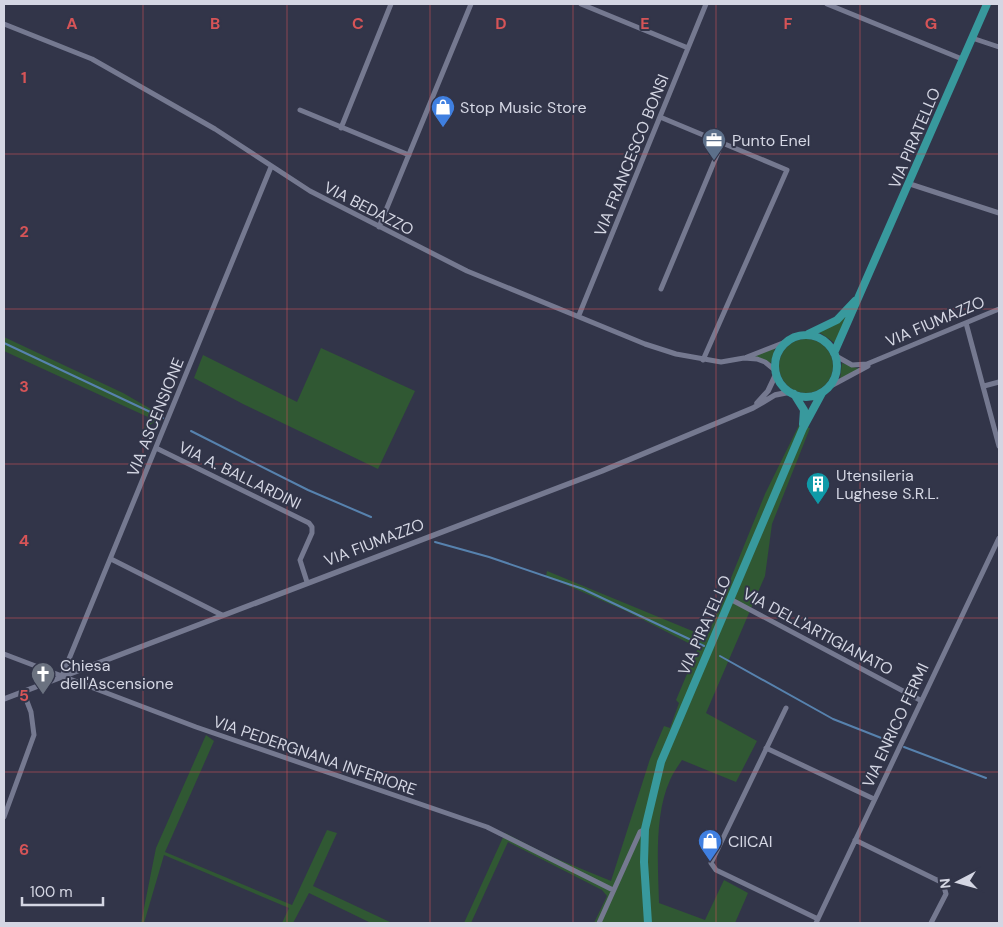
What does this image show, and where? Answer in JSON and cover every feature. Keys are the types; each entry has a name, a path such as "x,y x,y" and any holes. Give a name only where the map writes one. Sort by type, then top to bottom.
{"main road":[{"name":"VIA PIRATELLO","path":"835,354 987,4"},
{"name":"VIA PIRATELLO","path":"807,335 827,326 844,315 866,283"},
{"path":"807,335 826,342 835,354 836,376 829,387 811,396 792,393 780,381 776,372 777,356 788,341 807,335"},
{"name":"VIA PIRATELLO","path":"648,922 644,862 646,829 661,762 800,436 822,392"},
{"name":"VIA PIRATELLO","path":"792,393 804,410 800,436"}],"street":[{"path":"341,128 391,4"},
{"path":"380,227 471,4"},
{"path":"581,4 688,48"},
{"name":"VIA FRANCESCO BONSI","path":"579,315 706,4"},
{"path":"827,4 962,59"},
{"name":"VIA BEDAZZO","path":"4,24 92,59 152,91 216,129 310,191 467,271 579,315 645,344 703,360 721,362 744,358 788,341"},
{"path":"972,38 999,47"},
{"path":"300,110 409,155"},
{"path":"660,117 787,170 703,360"},
{"path":"661,289 722,143"},
{"name":"VIA ASCENSIONE","path":"62,676 271,167"},
{"path":"910,184 999,213"},
{"name":"VIA FIUMAZZO","path":"829,387 881,359 999,309"},
{"path":"966,323 999,443"},
{"name":"VIA FIUMAZZO","path":"835,354 854,366 881,359"},
{"name":"VIA BEDAZZO","path":"744,358 762,360 776,372"},
{"name":"VIA FIUMAZZO","path":"753,408 768,391 776,372"},
{"path":"984,386 999,382"},
{"name":"VIA FIUMAZZO","path":"4,699 222,614 602,471 753,408 775,395 792,393"},
{"name":"VIA A. BALLARDINI","path":"156,448 309,523 312,527 312,533 300,560 307,582"},
{"name":"VIA ENRICO FERMI","path":"817,921 920,700 999,538"},
{"path":"111,559 222,614"},
{"name":"VIA DELL'ARTIGIANATO","path":"730,599 920,700"},
{"name":"VIA PEDERGNANA INFERIORE","path":"4,654 205,730 487,827 613,890"},
{"path":"4,817 34,735 32,720 23,691"},
{"path":"786,708 711,864 716,870 817,921"},
{"path":"766,748 874,799"},
{"name":"VIA PIRATELLO","path":"599,923 640,832 646,829"},
{"path":"855,840 943,883 946,894 930,923"}],"green space":[{"path":"848,314 835,343 819,332 834,325"},
{"path":"4,337 123,393 163,416 144,429 148,417 4,351"},
{"path":"801,339 811,339 821,343 829,351 833,366 829,381 821,389 811,393 801,393 791,389 783,381 779,371 779,361 783,351 791,343"},
{"path":"321,348 415,391 378,469 243,404 194,378 203,355 297,402"},
{"path":"775,348 771,363 754,356"},
{"path":"842,363 860,369 840,379"},
{"path":"799,425 810,428 772,524 765,576 706,713 757,741 736,782 682,760 671,777 661,809 658,841 659,903 705,920 724,880 748,893 735,923 594,923 607,896 602,890 508,842 471,923 464,923 505,833 550,856 611,881 650,759 664,726 670,728 679,703 676,700 698,648 626,611 546,576 547,571 707,637 765,494"},
{"path":"206,735 214,741 165,852 292,905 327,830 337,833 313,886 392,923 371,923 309,893 293,923 282,923 289,908 164,855 144,923 141,923 156,848"}],"waterway":[{"path":"4,343 163,418"},
{"path":"191,431 308,490 371,517"},
{"path":"435,542 489,557 583,589 704,646"},
{"path":"720,656 833,719 894,743"},
{"path":"904,747 986,778"}],"place":[{"name":"Stop Music Store","path":"443,128"},
{"name":"Punto Enel","path":"714,161"},
{"name":"Utensileria Lughese S.R.L.","path":"818,505"},
{"name":"Chiesa dell'Ascensione","path":"43,695"},
{"name":"CIICAI","path":"710,862"}]}
